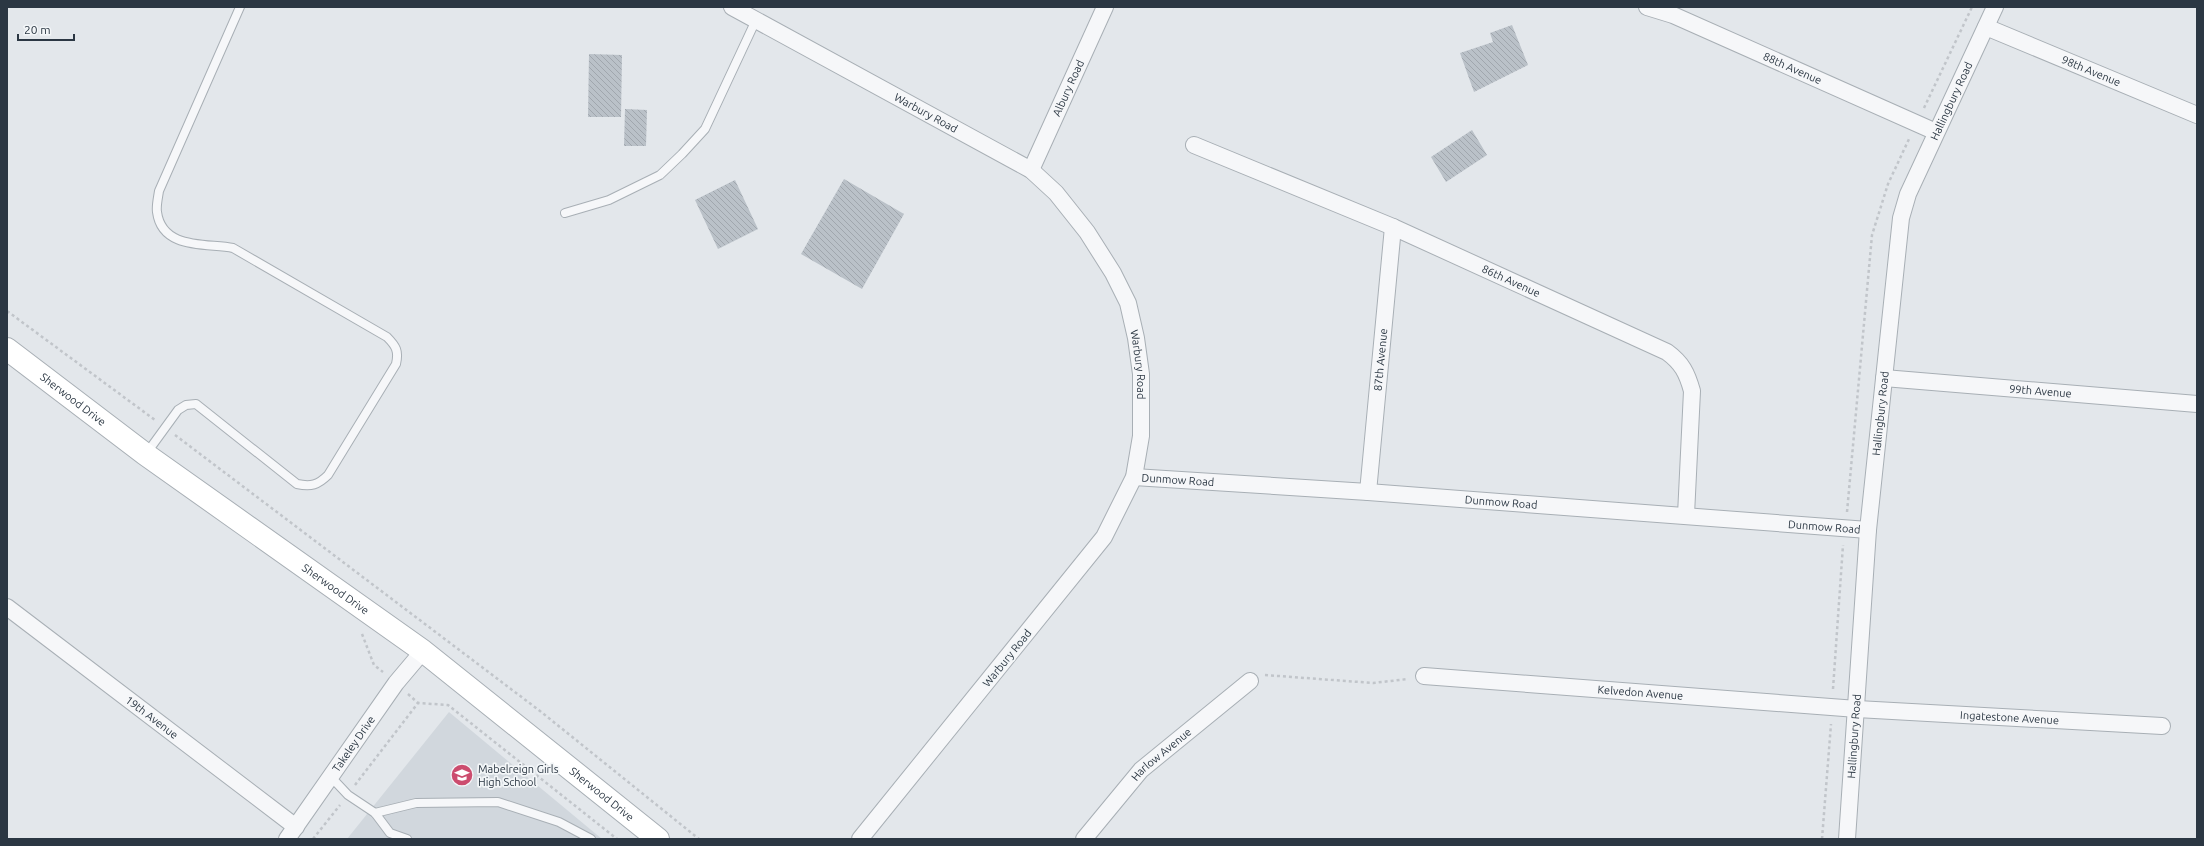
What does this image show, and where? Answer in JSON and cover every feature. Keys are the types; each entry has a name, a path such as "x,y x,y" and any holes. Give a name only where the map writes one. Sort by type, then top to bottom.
{"street":[{"name":"Warbury Road","path":"732,7 1031,170 1056,193 1087,232 1113,273 1128,303 1136,338 1141,374 1141,436 1134,477 1110,526 1094,550 860,839"},
{"name":"Albury Road","path":"1031,170 1105,7"},
{"name":"88th Avenue","path":"1647,7 1673,15 1936,132"},
{"name":"Hallingbury Road","path":"1847,839 1868,530 1901,218 1908,194 1995,7"},
{"name":"98th Avenue","path":"1986,27 2197,115"},
{"name":"86th Avenue","path":"1194,145 1393,227 1668,352 1678,360 1687,373 1692,391 1686,516"},
{"name":"87th Avenue","path":"1368,492 1393,227"},
{"name":"Sherwood Drive","path":"7,349 145,454 423,651 658,839"},
{"name":"99th Avenue","path":"1884,378 2197,404"},
{"name":"Dunmow Road","path":"1134,477 1368,492 1868,530"},
{"name":"19th Avenue","path":"7,607 292,833"},
{"name":"Takeley Drive","path":"292,833 396,683 423,651"},
{"name":"Kelvedon Avenue","path":"1424,676 1857,709"},
{"name":"Harlow Avenue","path":"1084,839 1141,770 1250,681"},
{"name":"Ingatestone Avenue","path":"1857,709 2162,726"}],"lane":[{"path":"145,454 178,410 186,405 196,404 297,484 308,486 319,484 328,475 396,364 398,354 395,345 387,337 233,248 218,245 198,245 176,240 164,229 157,213 159,191 240,7"},
{"path":"565,213 609,200 660,175 682,154 705,129 756,20"},
{"path":"331,777 348,795 375,813 390,833 407,839"},
{"path":"375,813 416,803 498,802 559,822 591,839"}],"path":[{"path":"7,311 165,428 540,711 699,839"},
{"path":"1250,681 1262,675 1274,674 1313,680 1373,683 1400,681 1424,676"},
{"path":"313,839 418,703 448,705 617,839"}],"shaded area":[{"name":"Mabelreign Girls High School","path":"449,712 602,839 347,839"}],"building":[{"path":"1512,25 1528,65 1474,92 1460,53 1493,42 1490,33"},
{"path":"589,54 622,55 621,117 588,117"},
{"path":"625,109 647,110 646,146 624,146"},
{"path":"1472,130 1487,155 1446,182 1431,157"},
{"path":"844,179 904,214 862,289 801,254"},
{"path":"735,180 758,229 718,249 695,200"}],"place":[{"name":"Mabelreign Girls High School","path":"462,775"}]}
